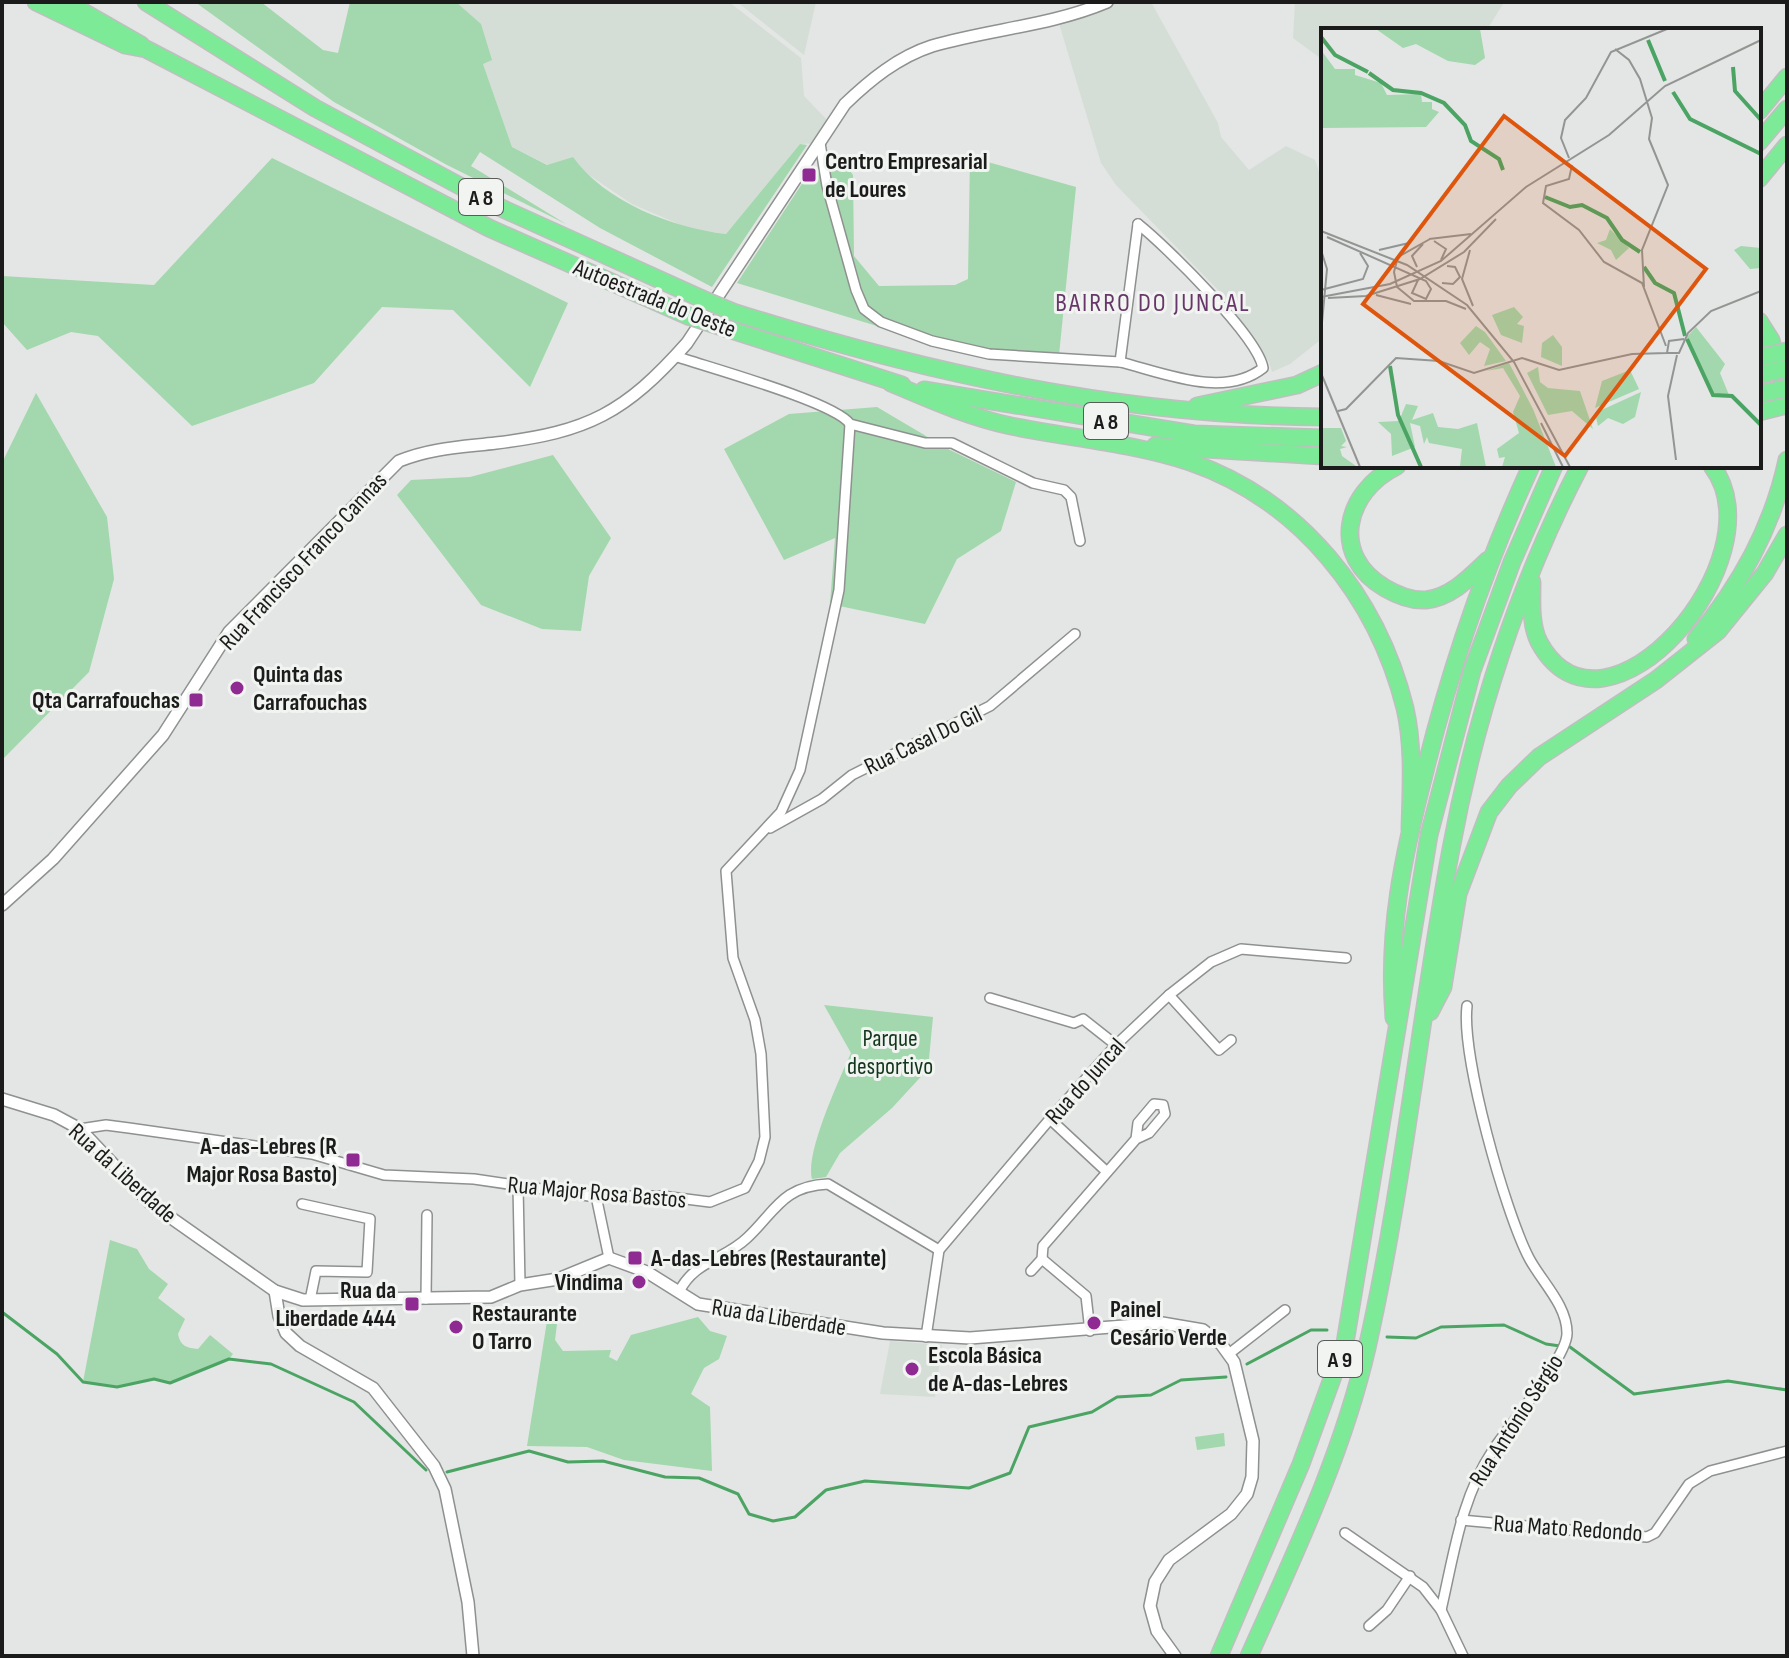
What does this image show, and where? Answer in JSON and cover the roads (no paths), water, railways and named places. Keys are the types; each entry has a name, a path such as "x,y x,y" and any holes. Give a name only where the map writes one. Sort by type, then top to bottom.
{"highway":[{"name":"Autoestrada do Oeste","path":"36,2 125,45 146,49 489,228 688,316 891,383 1018,408 1194,434 1321,438"},
{"path":"66,2 130,36 146,49"},
{"name":"Autoestrada do Oeste","path":"146,2 315,108 499,207 733,312 827,342 1021,388 1176,410 1321,417"},
{"name":"Autoestrada do Oeste","path":"162,2 183,26"},
{"path":"1761,92 1787,71"},
{"path":"1761,109 1787,77"},
{"path":"1761,140 1787,109"},
{"path":"1761,177 1787,145"},
{"path":"1761,324 1771,340 1787,402 1761,411"},
{"path":"1761,358 1787,351"},
{"path":"1761,374 1787,368"},
{"path":"1176,410 1266,393 1297,385 1321,374"},
{"path":"891,383 965,415 1188,461 1270,502 1336,563 1376,628 1405,710 1411,769 1410,829"},
{"path":"1761,394 1787,388"},
{"path":"1101,442 1321,456"},
{"path":"1421,1032 1443,987 1458,894 1489,812 1509,786 1539,757 1656,680 1685,653 1725,604 1762,539 1779,495 1787,460"},
{"path":"1394,468 1376,479 1353,508 1352,545 1362,573 1399,597 1427,600 1464,583 1492,556"},
{"path":"1396,1043 1391,957 1395,895 1410,829 1453,664 1492,556 1530,468"},
{"name":"A 9","path":"1219,1656 1301,1464 1345,1343 1429,835 1472,671 1512,562 1553,468"},
{"name":"A 9","path":"1249,1656 1330,1475 1366,1349 1451,847 1493,676 1532,571 1579,468"},
{"path":"1532,571 1533,618 1538,641 1554,661 1574,673 1602,679 1633,669 1666,646 1693,612 1715,576 1726,529 1725,501 1719,476 1713,468"},
{"path":"1685,653 1718,631 1741,607 1787,535"}],"street":[{"name":"Rua Francisco Franco Cannas","path":"2,905 53,859 163,735 229,632 399,461 427,449 561,434 591,423 629,398 675,356 725,288 845,104 870,79 932,46 1049,23 1107,2"},
{"path":"820,143 827,186 856,290 864,309 881,322 932,341 989,354 1120,362 1193,380 1226,383 1254,375 1263,368 1261,356 1245,336 1186,269 1138,224 1120,362"},
{"path":"675,356 817,404 846,416 850,424 925,443 952,443 1033,483 1064,490 1071,497 1080,541"},
{"name":"Rua Major Rosa Bastos","path":"80,1129 106,1125 312,1154 384,1175 465,1179 596,1196 662,1196 710,1202 745,1188 759,1161 765,1137 761,1054 755,1020 733,958 726,871 781,812 803,755 839,590 850,424"},
{"name":"Rua Casal Do Gil","path":"761,832 803,811 852,775 990,706 1075,634"},
{"name":"Rua do Juncal","path":"939,1250 1116,1045 1169,995 1211,962 1241,949 1346,958"},
{"path":"1169,995 1219,1050"},
{"path":"990,998 1074,1023 1083,1019 1116,1045"},
{"name":"Rua António Sérgio","path":"1441,1610 1468,1493 1567,1341 1563,1315 1521,1240 1489,1138 1464,1028 1467,1006"},
{"path":"1211,1058 1231,1040"},
{"name":"Rua da Liberdade","path":"2,1099 54,1115 80,1129 150,1203 275,1291 310,1300 491,1297 520,1285 558,1279 609,1258 647,1272 698,1304 926,1337 1090,1331 1162,1323 1203,1330 1230,1353"},
{"path":"1050,1119 1107,1172"},
{"path":"1031,1271 1042,1259 1043,1246 1136,1139"},
{"path":"679,1292 687,1276 746,1239 768,1210 808,1185 828,1184 939,1250 926,1337"},
{"path":"518,1186 520,1285"},
{"path":"596,1196 609,1258"},
{"path":"302,1204 370,1219 367,1272 316,1271 310,1300"},
{"path":"426,1299 427,1215"},
{"path":"1042,1259 1086,1296 1090,1331"},
{"path":"275,1291 279,1316 286,1333 300,1346 373,1388 434,1466 445,1489 452,1540 468,1602 473,1656"},
{"path":"1175,1656 1157,1631 1150,1606 1155,1582 1169,1560 1231,1514 1247,1494 1252,1477 1253,1441 1246,1400 1230,1353 1285,1310"},
{"name":"Rua Mato Redondo","path":"1461,1520 1647,1537 1655,1533 1689,1484 1710,1471 1787,1451"},
{"path":"1345,1533 1410,1576 1441,1610 1463,1656"},
{"path":"1369,1626 1387,1610 1410,1576"}],"waterway":[{"path":"2,1312 57,1354 83,1382 117,1387 154,1379 170,1383 229,1359 271,1364 354,1402 426,1470"},
{"path":"1387,1337 1416,1338 1441,1327 1504,1325 1546,1344 1560,1346"},
{"path":"1247,1364 1311,1330 1327,1330"},
{"path":"1570,1347 1634,1394 1728,1381 1787,1390"},
{"path":"447,1472 529,1451 568,1462 603,1461 665,1477 699,1478 738,1494 749,1514 773,1521 795,1517 826,1490 865,1481 969,1488 1010,1473 1029,1427 1092,1412 1117,1397 1151,1395 1181,1380 1226,1377"}],"place":[{"name":"Centro Empresarial de Loures","path":"809,175"},
{"name":"Quinta das Carrafouchas","path":"237,688"},
{"name":"Qta Carrafouchas","path":"196,700"},
{"name":"A-das-Lebres (R Major Rosa Basto)","path":"353,1160"},
{"name":"A-das-Lebres (Restaurante)","path":"635,1258"},
{"name":"Vindima","path":"639,1282"},
{"name":"Rua da Liberdade 444","path":"412,1304"},
{"name":"Painel Cesário Verde","path":"1094,1323"},
{"name":"Restaurante O Tarro","path":"456,1327"},
{"name":"Escola Básica de A-das-Lebres","path":"912,1369"}],"district":[{"name":"BAIRRO DO JUNCAL","path":"1153,302"}],"park label":[{"name":"Parque desportivo","path":"890,1052"}]}
